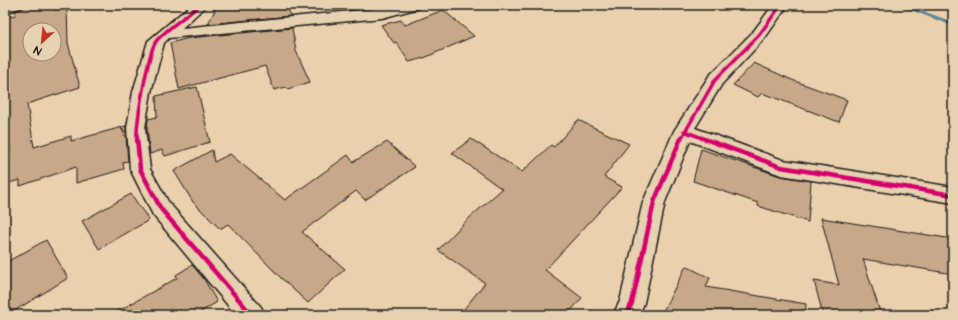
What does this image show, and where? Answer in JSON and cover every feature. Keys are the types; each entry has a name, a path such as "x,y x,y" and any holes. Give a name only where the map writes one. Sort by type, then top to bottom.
{"street":[{"path":"5,9 15,5"},
{"path":"200,5 156,42 142,92 136,128 140,169 161,209 252,315"},
{"path":"164,34 382,13 414,5"},
{"path":"626,315 632,303 654,202 684,131 715,80 759,35 781,5"},
{"path":"684,131 781,167 953,195"}],"building":[{"path":"31,5 51,5 55,10 67,7 68,43 80,87 27,104 34,147 71,136 71,141 126,126 126,133 121,128 126,137 128,161 123,162 124,169 76,183 76,167 20,186 20,180 9,183 10,145 5,148 5,17 16,15 15,11"},
{"path":"288,5 290,16 208,24 217,6"},
{"path":"443,10 474,36 424,58 409,62 396,42 394,43 381,25 401,20 405,25"},
{"path":"292,28 296,51 310,82 288,89 286,87 274,90 265,66 179,89 170,43 189,38"},
{"path":"754,63 792,80 847,100 839,122 762,93 758,97 733,85"},
{"path":"197,87 210,142 165,156 162,150 150,154 147,128 148,119 157,117 156,96"},
{"path":"578,120 629,144 604,177 622,187 545,270 582,298 567,315 459,315 485,283 438,250 466,221 502,189 452,153 471,139 522,172 551,145 554,147"},
{"path":"387,142 415,167 365,200 356,191 302,232 345,269 308,303 228,224 220,229 193,202 174,171 212,150 214,162 230,154 285,200 348,155 353,162"},
{"path":"701,149 780,176 811,181 808,222 758,206 758,203 693,181"},
{"path":"131,194 149,220 99,249 82,221"},
{"path":"821,218 953,239 953,274 863,259 881,315 823,315 814,281 839,285"},
{"path":"46,240 68,278 11,313 5,299 5,263"},
{"path":"192,265 204,279 217,302 196,315 111,315 177,278 176,275"},
{"path":"686,266 710,278 706,287 806,304 805,315 661,315"}],"waterway":[{"path":"900,5 953,24"}],"cycle path":[{"path":"200,5 156,41 142,92 136,128 140,169 161,209 252,315"},
{"path":"626,315 632,303 654,202 684,131 715,80 759,35 781,5"},
{"path":"684,131 781,167 953,195"}]}
